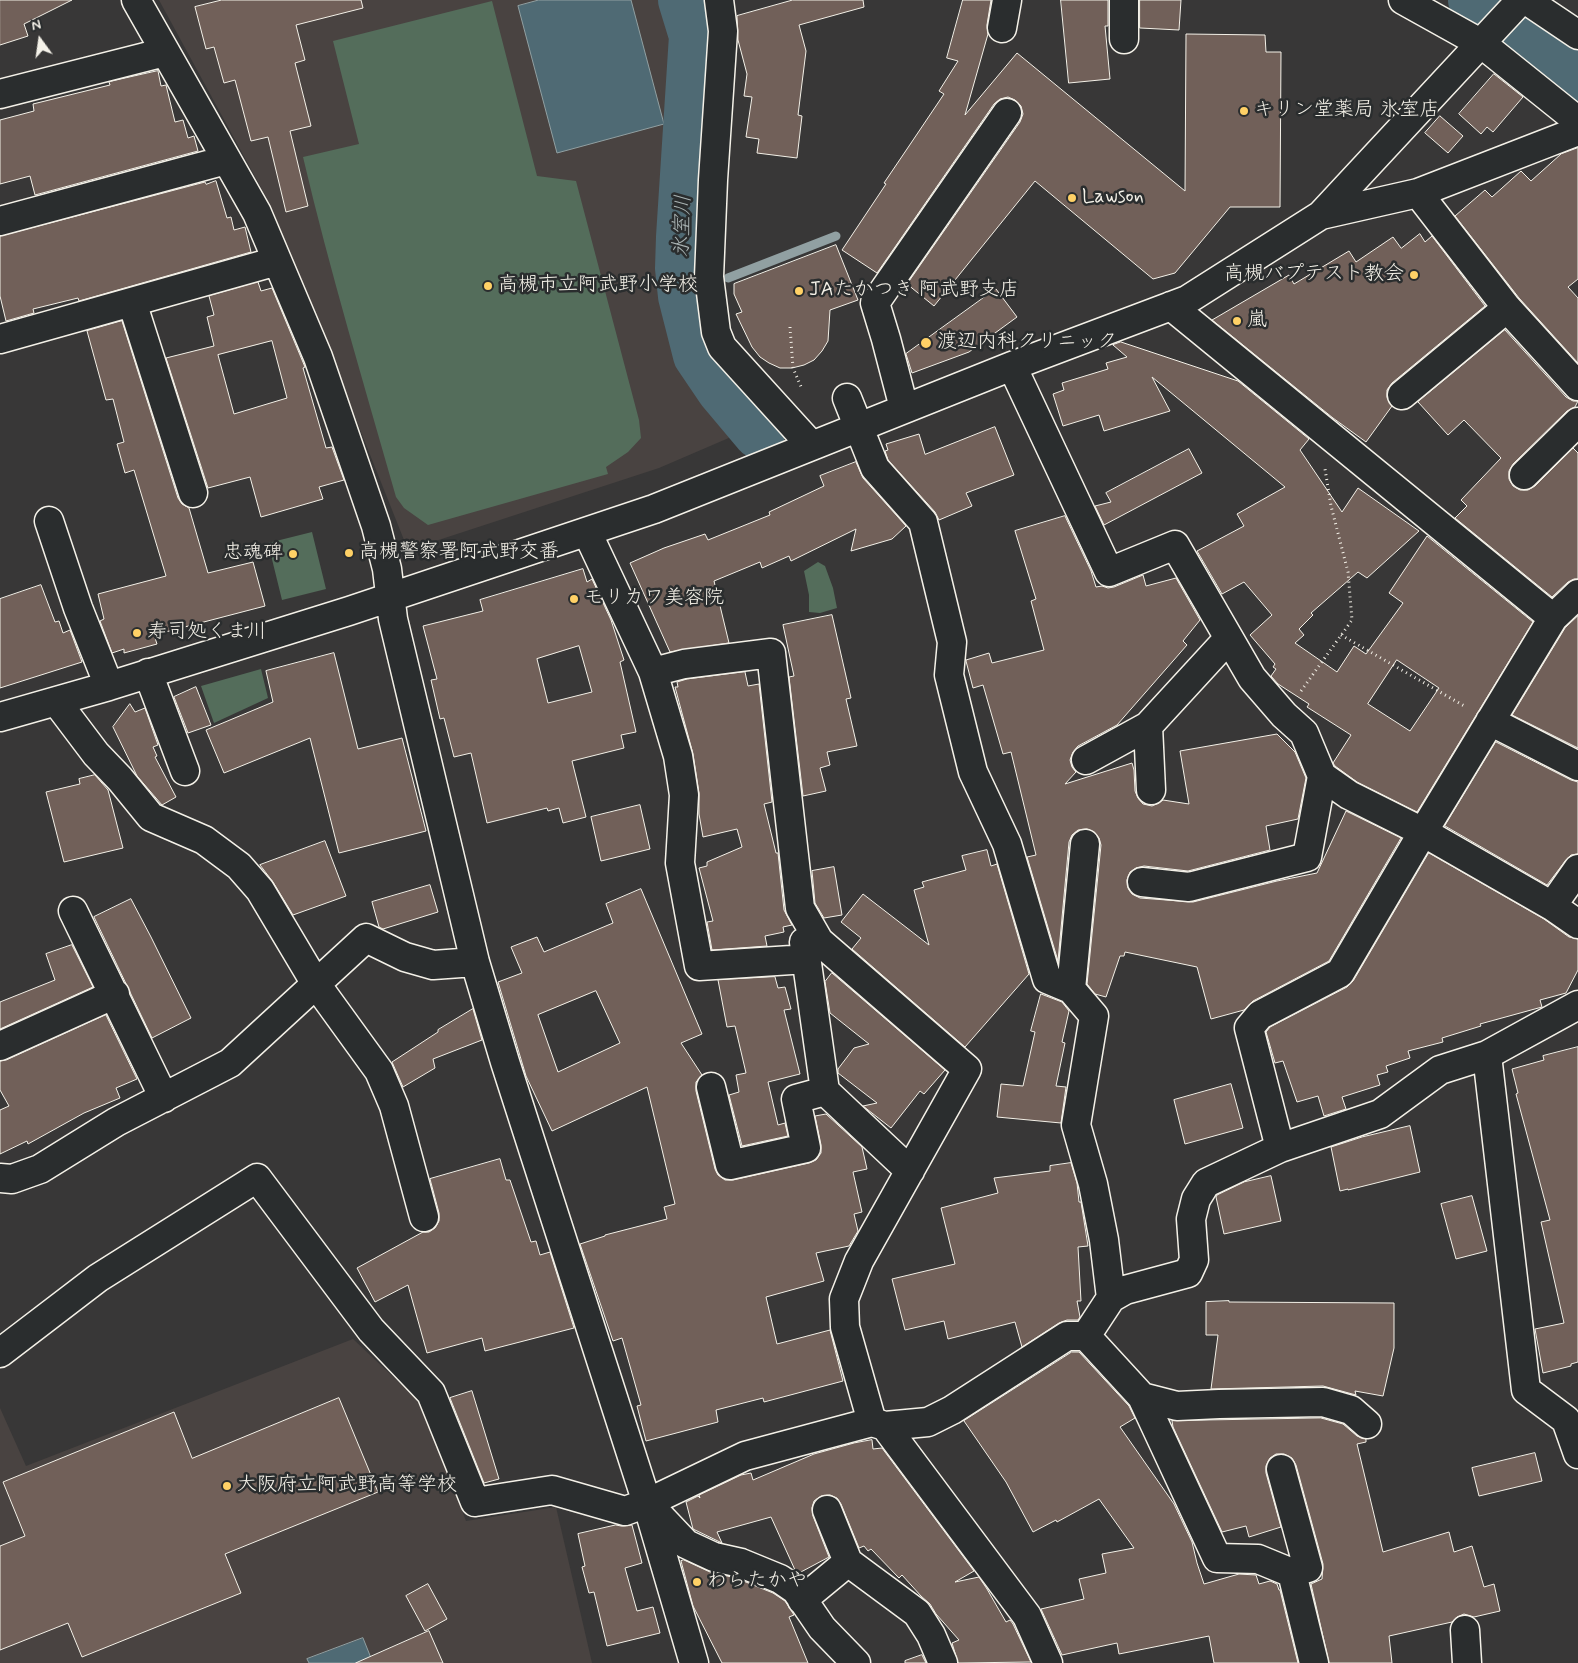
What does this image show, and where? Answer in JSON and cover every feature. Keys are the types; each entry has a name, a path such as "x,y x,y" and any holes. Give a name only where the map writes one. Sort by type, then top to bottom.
{"street":[{"path":"136,0 256,213 318,357 372,517 387,570 393,619 475,962 504,1062 647,1503 694,1663"},
{"path":"1002,28 1007,0"},
{"path":"1124,0 1124,39"},
{"path":"1403,0 1486,39 1578,121"},
{"path":"722,1 723,30 709,277 716,332 722,346 812,445"},
{"path":"0,717 109,686 390,598 654,509 904,408 1187,300 1322,215 1521,2 1578,35"},
{"path":"0,94 165,52"},
{"path":"904,408 890,351 874,303 1008,113"},
{"path":"1322,215 1418,193 1578,131"},
{"path":"0,220 226,160"},
{"path":"1418,193 1507,308 1578,386"},
{"path":"0,339 277,261"},
{"path":"132,302 193,493"},
{"path":"1171,306 1553,618"},
{"path":"1402,395 1507,308"},
{"path":"1012,366 1109,572 1175,545 1252,678 1284,715 1304,733 1322,776 1349,795 1423,832 1552,906 1578,924"},
{"path":"847,398 875,468 923,522 952,642 949,675 973,772 1007,844 1047,979 1071,990 1094,1016 1076,1125 1093,1184 1104,1240 1110,1298"},
{"path":"1524,475 1578,422"},
{"path":"49,521 78,608 109,686"},
{"path":"587,532 653,672 678,756 684,794 680,863 699,966 807,959"},
{"path":"1280,1148 1249,1028 1260,1015 1340,973 1553,618 1578,594"},
{"path":"1086,760 1148,726 1228,639"},
{"path":"653,672 684,664 771,653 800,908 825,1091 910,1171"},
{"path":"148,673 185,771"},
{"path":"56,701 96,754 151,816 204,840 239,866 260,890 316,984 379,1071 394,1106 424,1217"},
{"path":"1490,721 1578,766"},
{"path":"1148,726 1151,790"},
{"path":"1142,882 1189,888 1307,857 1322,776"},
{"path":"1071,990 1085,844"},
{"path":"1552,906 1578,869"},
{"path":"800,908 819,940 967,1069 859,1261 844,1299 845,1327 878,1424 1027,1616 1048,1663"},
{"path":"73,911 164,1098"},
{"path":"0,1178 12,1178 40,1170 116,1122 230,1063 366,938 405,957 433,965 475,962"},
{"path":"0,1046 114,994"},
{"path":"1086,1336 1110,1298 1125,1290 1188,1273 1194,1260 1191,1219 1196,1199 1206,1183 1280,1148 1380,1114 1440,1070 1487,1056 1578,1005"},
{"path":"1487,1056 1526,1390 1572,1413 1578,1454"},
{"path":"711,1087 730,1165 806,1148 796,1099 825,1091"},
{"path":"0,1353 98,1278 257,1178 371,1330 431,1393 475,1502 552,1490 625,1511 647,1503 745,1456 878,1424 928,1422 952,1410 1067,1336 1086,1336 1142,1397 1217,1558 1258,1559 1292,1573 1308,1568 1281,1469"},
{"path":"1142,1397 1177,1406 1323,1402 1351,1410 1367,1424"},
{"path":"647,1503 686,1544 714,1557 741,1563 780,1579 796,1590 822,1628 856,1663"},
{"path":"827,1510 848,1562 917,1613 931,1635 943,1663"},
{"path":"802,1600 848,1562"},
{"path":"1292,1573 1314,1663"},
{"path":"1465,1630 1467,1663"}],"path":[{"path":"790,326 793,368 803,392"},
{"path":"1284,715 1352,620 1348,572 1331,506 1325,469 1326,433"},
{"path":"1341,635 1490,721"}],"shaded area":[{"name":"高槻市立阿武野小学校","path":"159,0 675,0 683,16 687,46 670,274 690,356 717,397 745,431 659,468 408,550 271,206"},
{"name":"大阪府立阿武野高等学校","path":"353,1339 421,1403 466,1521 556,1507 592,1663 0,1663 0,1408 26,1466"}],"green space":[{"path":"492,1 537,176 576,181 639,420 641,438 628,452 606,467 608,474 428,525 404,508 396,497 336,285 303,157 359,144 333,41"},
{"path":"312,532 326,589 282,600 268,543"},
{"path":"818,562 825,566 833,588 837,608 820,613 809,612 809,595 804,571"},
{"path":"261,669 268,698 214,723 201,686"}],"water":[{"path":"539,0 631,0 664,124 557,153 518,6"},
{"path":"363,1638 373,1663 309,1663 307,1659"}],"building":[{"path":"0,0 72,0 24,24 28,36 0,45"},
{"path":"222,0 361,0 363,8 296,25 305,60 295,63 311,126 290,131 308,206 286,212 268,137 251,141 235,80 224,83 214,47 206,49 195,7"},
{"path":"793,0 863,0 864,7 799,25 806,51 798,115 802,116 797,158 757,153 759,139 746,137 752,97 744,96 747,74 738,40 737,16"},
{"path":"963,0 991,0 987,25 988,34 965,115 1017,53 1185,191 1186,34 1265,35 1266,52 1281,52 1280,207 1230,207 1175,273 1153,279 1035,181 934,306 907,284 1020,122 1023,114 1021,106 1015,100 1008,97 1000,99 994,104 877,273 842,250 886,184 884,183 944,94 939,91 958,61 947,58"},
{"path":"1061,0 1108,0 1108,26 1105,26 1110,79 1069,83"},
{"path":"1140,0 1181,0 1179,30 1140,28"},
{"path":"158,71 161,86 166,85 175,122 183,120 188,138 194,136 198,151 35,195 30,176 0,184 0,120 34,111 33,104 110,85 109,82"},
{"path":"1494,74 1523,97 1493,132 1487,127 1481,134 1459,114"},
{"path":"1440,116 1463,136 1448,153 1425,133"},
{"path":"1578,148 1578,279 1568,287 1578,298 1578,363 1519,298 1455,216 1485,190 1492,197 1521,171 1531,181 1561,154"},
{"path":"216,181 227,218 231,217 234,230 245,227 251,252 79,301 78,298 33,309 34,313 6,321 0,296 0,236 205,182 206,184"},
{"path":"1420,234 1425,242 1432,236 1485,306 1392,383 1387,390 1387,397 1392,406 1366,442 1333,418 1212,320 1289,275 1294,284 1349,251 1356,262 1393,237 1401,248"},
{"path":"836,245 858,300 830,310 828,341 814,360 792,368 780,368 769,363 760,357 752,347 736,314 742,312 734,294 734,284"},
{"path":"258,282 261,291 272,288 305,367 303,368 326,448 332,447 344,480 319,487 323,499 261,517 250,477 208,488 166,358 214,346 207,317 214,315 209,296","holes":["272,341 287,398 234,414 218,355"]},
{"path":"996,289 1017,317 969,352 912,373 906,354"},
{"path":"122,321 178,498 182,504 189,508 208,573 253,562 265,606 154,635 157,644 124,653 124,649 112,653 100,621 104,619 98,594 166,576 134,470 125,473 117,444 124,442 113,399 106,400 87,331"},
{"path":"1505,330 1566,397 1573,401 1578,401 1575,407 1567,411 1513,464 1509,471 1509,479 1513,486 1520,490 1528,490 1535,486 1573,448 1578,453 1578,579 1568,582 1552,597 1455,518 1467,506 1461,500 1501,458 1464,420 1448,435 1418,402"},
{"path":"1121,342 1238,381 1309,439 1300,450 1342,512 1358,488 1419,531 1367,578 1358,572 1311,613 1313,615 1299,629 1304,635 1295,643 1337,672 1354,646 1366,654 1403,603 1389,593 1427,536 1533,622 1417,812 1357,782 1335,766 1333,763 1351,735 1307,707 1309,704 1278,684 1271,676 1276,669 1273,667 1275,664 1250,635 1272,615 1244,582 1222,594 1197,551 1244,526 1237,514 1285,487 1152,377 1170,411 1104,431 1099,415 1063,426 1053,394 1064,390 1062,383 1108,369 1106,363 1127,357 1113,345","holes":["1397,660 1439,688 1410,731 1368,704"]},
{"path":"995,427 1014,475 966,493 972,506 939,520 935,512 888,460 885,451 888,450 886,444 919,434 925,454"},
{"path":"1189,449 1202,473 1104,525 1095,506 1111,502 1106,493"},
{"path":"856,462 863,478 906,526 892,539 851,551 856,529 791,561 789,556 762,568 760,562 714,581 729,643 670,652 630,563 664,548 705,534 708,540 770,515 769,512 824,486 820,476"},
{"path":"1065,516 1091,571 1096,587 1114,587 1143,575 1146,586 1176,578 1200,620 1183,641 1187,645 1117,725 1078,746 1073,752 1070,760 1076,772 1065,784 1132,763 1135,791 1143,804 1152,806 1163,800 1189,804 1180,751 1277,734 1295,752 1306,778 1298,819 1266,826 1270,850 1188,871 1144,866 1136,868 1130,872 1127,880 1128,888 1132,894 1140,898 1193,902 1317,873 1346,811 1401,838 1329,961 1253,1001 1244,1010 1211,1019 1197,967 1125,952 1124,956 1120,956 1106,997 1095,994 1087,984 1101,845 1099,838 1094,832 1087,829 1078,830 1072,835 1069,842 1058,961 1027,857 1036,855 1011,752 1003,754 983,685 973,688 966,660 989,653 992,663 1044,650 1031,601 1036,599 1015,531"},
{"path":"583,569 587,582 592,579 611,620 624,660 620,662 636,732 621,735 624,748 572,761 586,817 563,823 559,808 548,811 547,808 487,823 471,753 454,757 444,718 440,719 431,680 437,679 423,626 483,611 480,600","holes":["579,646 592,692 548,703 537,659"]},
{"path":"41,585 55,622 59,621 63,633 70,630 82,662 0,688 0,599"},
{"path":"832,615 851,698 846,699 857,746 827,752 830,765 820,768 826,791 803,796 789,677 794,676 783,625"},
{"path":"1578,616 1578,748 1512,715 1565,628"},
{"path":"334,653 358,749 402,738 426,831 339,853 310,738 224,773 206,730 273,702 266,671"},
{"path":"745,672 748,686 759,684 772,802 764,804 776,853 778,853 784,910 792,925 783,927 784,932 765,936 767,946 712,950 707,922 713,921 699,868 707,866 707,862 742,847 737,829 703,837 693,754 675,687 678,687 677,682 687,679"},
{"path":"196,687 211,725 188,733 174,697"},
{"path":"130,704 135,712 145,708 158,745 153,747 157,756 155,757 176,797 162,805 137,776 113,727"},
{"path":"1496,742 1578,782 1578,854 1571,855 1566,860 1547,885 1445,826"},
{"path":"95,775 108,790 123,848 64,862 46,792 80,784 79,779"},
{"path":"640,805 650,849 601,861 591,817"},
{"path":"325,841 346,896 293,915 260,865"},
{"path":"987,850 991,866 997,864 1029,974 965,1047 852,949 861,938 841,922 863,894 929,945 914,890 924,887 922,882 966,870 962,856"},
{"path":"1429,853 1544,919 1569,937 1578,939 1578,970 1566,993 1540,1000 1542,1007 1480,1024 1481,1026 1442,1038 1443,1042 1408,1051 1410,1058 1386,1066 1388,1072 1377,1075 1380,1085 1342,1097 1346,1109 1324,1116 1318,1096 1297,1102 1283,1061 1275,1063 1266,1032 1270,1027 1347,987 1353,981"},
{"path":"834,867 842,915 824,918 815,903 812,871"},
{"path":"430,885 438,912 383,929 379,927 372,902"},
{"path":"641,889 702,1034 681,1043 702,1075 696,1082 696,1091 718,1175 725,1180 733,1180 816,1160 821,1153 821,1145 815,1116 826,1114 862,1147 867,1169 853,1172 862,1212 854,1214 858,1231 849,1246 816,1253 824,1281 766,1297 777,1344 830,1330 843,1381 764,1402 763,1398 716,1410 718,1422 646,1441 637,1406 641,1405 622,1338 613,1341 580,1244 605,1235 667,1219 664,1207 675,1204 647,1087 552,1131 526,1076 498,982 522,973 511,947 537,937 544,952 613,923 606,904","holes":["596,991 620,1043 558,1072 538,1015"]},
{"path":"131,899 191,1018 152,1038 94,917"},
{"path":"72,945 93,987 0,1029 0,1002 55,980 46,954"},
{"path":"832,973 945,1070 924,1094 920,1091 891,1128 863,1106 877,1103 838,1073 838,1069 854,1048 869,1044 830,1013 825,982"},
{"path":"775,977 778,988 785,987 791,1009 784,1010 800,1074 768,1082 778,1125 785,1123 788,1136 742,1146 729,1095 739,1092 736,1075 746,1073 735,1026 727,1027 718,980"},
{"path":"1041,994 1062,1002 1069,1011 1062,1042 1065,1043 1056,1086 1066,1087 1061,1123 997,1117 1001,1084 1023,1086 1035,1032 1031,1031"},
{"path":"473,1009 482,1040 433,1059 435,1068 403,1087 392,1062 438,1032 438,1030"},
{"path":"106,1015 137,1079 116,1088 120,1098 84,1113 28,1144 27,1141 0,1154 0,1110 9,1106 0,1090 0,1061"},
{"path":"1578,1047 1578,1362 1571,1364 1571,1366 1543,1373 1535,1329 1564,1323 1541,1222 1550,1220 1516,1094 1518,1093 1512,1069 1544,1060 1543,1056"},
{"path":"1231,1084 1243,1128 1185,1144 1174,1100"},
{"path":"1410,1126 1420,1172 1340,1191 1331,1147 1362,1137"},
{"path":"500,1159 506,1180 510,1180 531,1242 536,1241 540,1255 550,1252 574,1328 485,1351 482,1338 427,1353 408,1285 375,1302 357,1268 423,1232 429,1232 435,1228 439,1221 439,1213 430,1179"},
{"path":"1071,1163 1077,1183 1079,1202 1081,1202 1088,1246 1078,1247 1081,1301 1077,1301 1080,1317 1078,1320 1067,1320 1059,1323 1022,1347 1015,1322 948,1339 944,1321 905,1330 892,1279 955,1264 941,1208 998,1193 994,1178 1050,1171 1050,1166"},
{"path":"1271,1176 1281,1221 1224,1234 1217,1195 1244,1182"},
{"path":"1472,1196 1487,1251 1456,1259 1441,1204"},
{"path":"1206,1302 1394,1303 1394,1348 1383,1396 1355,1391 1356,1395 1323,1386 1211,1389 1218,1335 1206,1335"},
{"path":"1072,1352 1079,1352 1129,1406 1135,1418 1120,1427 1174,1504 1192,1542 1204,1584 1239,1574 1256,1575 1259,1584 1270,1581 1277,1584 1298,1663 1214,1663 1209,1636 1119,1654 1117,1643 1062,1655 1041,1609 1084,1599 1079,1579 1106,1573 1102,1554 1134,1548 1099,1499 1057,1522 1056,1520 1033,1532 1006,1482 964,1421"},
{"path":"472,1391 499,1479 484,1483 450,1398"},
{"path":"339,1398 378,1492 225,1554 241,1593 82,1657 68,1623 0,1650 0,1546 25,1536 3,1482 174,1412 192,1458"},
{"path":"1321,1418 1343,1424 1357,1436 1366,1439 1366,1442 1357,1444 1383,1552 1449,1532 1454,1552 1472,1546 1484,1587 1494,1584 1500,1611 1474,1617 1464,1614 1452,1622 1389,1636 1392,1663 1329,1663 1311,1584 1322,1579 1323,1564 1296,1465 1292,1458 1284,1454 1276,1454 1270,1458 1266,1466 1266,1473 1281,1527 1249,1537 1246,1526 1222,1532 1173,1427 1172,1421"},
{"path":"872,1440 873,1449 882,1448 974,1571 955,1582 979,1577 1006,1622 1010,1620 1013,1624 1031,1662 958,1663 952,1643 959,1640 936,1614 930,1604 902,1575 899,1578 871,1549 868,1551 864,1546 859,1548 841,1504 837,1498 830,1495 821,1496 814,1501 812,1508 813,1516 829,1557 799,1573 795,1570 771,1517 717,1532 722,1543 693,1529 686,1502 698,1496 700,1498 699,1495 741,1475 751,1473 753,1480 814,1454"},
{"path":"1535,1453 1542,1481 1479,1496 1472,1468"},
{"path":"616,1525 632,1525 642,1563 625,1568 637,1611 653,1607 660,1633 607,1646 594,1592 589,1593 582,1567 585,1566 578,1534"},
{"path":"684,1560 710,1572 736,1578 773,1593 785,1601 794,1615 789,1617 808,1663 722,1663 693,1606 681,1561"},
{"path":"428,1584 447,1619 425,1631 406,1596"},
{"path":"429,1631 443,1663 356,1663"},
{"path":"922,1655 926,1663 905,1663 905,1661"}],"waterway":[{"name":"氷室川","path":"684,0 695,36 682,237 681,268 684,296 699,355 722,389 759,433"},
{"path":"1474,0 1529,37 1578,77"},
{"path":"728,278 836,236"}],"place":[{"name":"キリン堂薬局 氷室店","path":"1244,111"},
{"name":"Lawson","path":"1072,198"},
{"name":"高槻バプテスト教会","path":"1414,275"},
{"name":"高槻市立阿武野小学校","path":"488,286"},
{"name":"JAたかつき 阿武野支店","path":"799,291"},
{"name":"嵐","path":"1237,321"},
{"name":"渡辺内科クリニック","path":"926,343"},
{"name":"高槻警察署阿武野交番","path":"349,553"},
{"name":"忠魂碑","path":"293,554"},
{"name":"モリカワ美容院","path":"574,599"},
{"name":"寿司処くま川","path":"137,633"},
{"name":"大阪府立阿武野高等学校","path":"227,1486"},
{"name":"わらたかや","path":"697,1582"}]}
